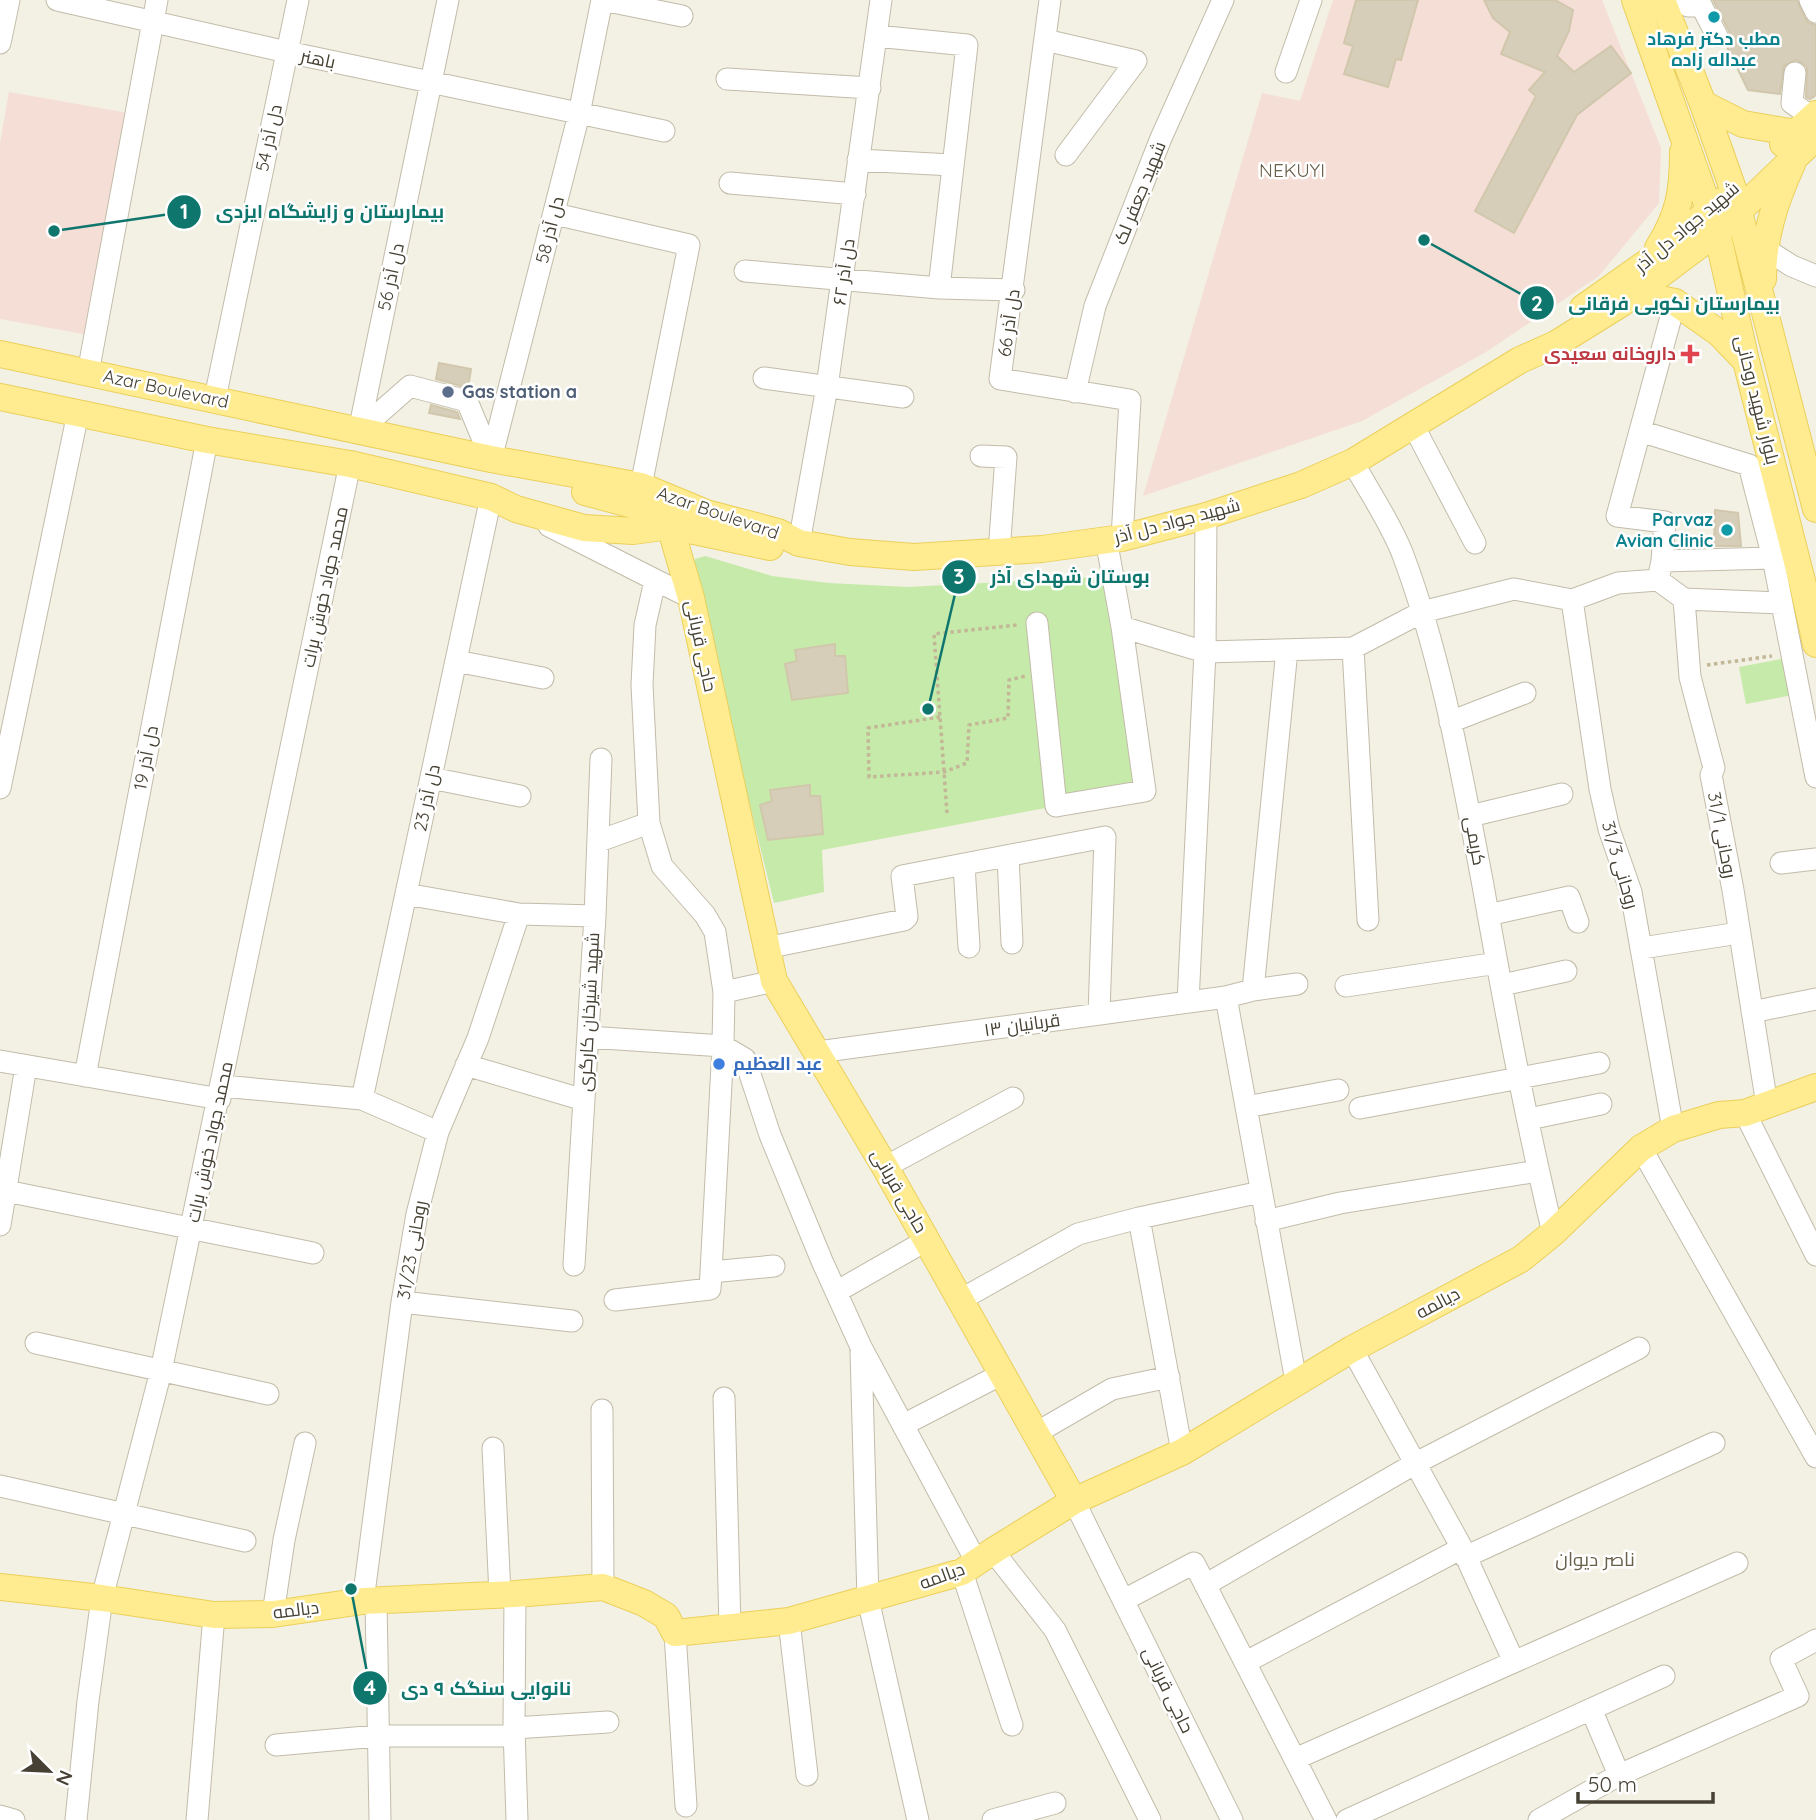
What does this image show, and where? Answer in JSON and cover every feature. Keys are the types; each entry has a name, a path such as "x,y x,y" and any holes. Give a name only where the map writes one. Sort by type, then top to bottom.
{"main road":[{"name":"بلوار شهید روحانی","path":"1635,0 1714,222 1803,585 1804,648"},
{"name":"بلوار شهید روحانی","path":"1662,0 1703,104 1736,199 1816,509"},
{"path":"1703,104 1743,124 1807,131 1778,195 1765,249 1763,308"},
{"name":"شهید جواد دل آذر","path":"799,543 850,552 914,557 1042,549 1114,539 1206,516 1301,485 1353,462 1520,360 1556,344 1634,294 1714,222 1807,131"},
{"path":"1652,259 1678,208 1683,185 1683,136"},
{"name":"شهید جواد دل آذر","path":"1520,360 1548,333 1652,259 1714,222"},
{"path":"1634,294 1675,302 1720,333 1746,361"},
{"name":"Azar Boulevard","path":"0,354 491,459 641,486 706,513 778,531 799,543"},
{"path":"1756,400 1759,391 1767,385 1777,385 1785,391"},
{"name":"Azar Boulevard","path":"0,397 207,440 350,464 491,497 516,509 584,528 633,531 670,526 776,548 799,543"},
{"path":"491,459 547,482 633,505 670,526"},
{"path":"584,528 594,526 603,509 599,499 591,494"},
{"name":"حاجی قربانی","path":"670,526 691,598 774,981 886,1167 1074,1501"},
{"name":"دیالمه","path":"0,1587 103,1598 214,1615 274,1614 370,1601 603,1587 644,1603 666,1616 675,1633 789,1621 868,1599 977,1561 1074,1501 1182,1452 1352,1349 1521,1259 1553,1233 1641,1148 1673,1129 1719,1115 1756,1109 1816,1087"}],"street":[{"path":"0,43 9,0"},
{"name":"باهنر","path":"57,0 287,52 664,131"},
{"path":"88,373 157,0"},
{"name":"دل آذر 54","path":"215,398 298,0"},
{"name":"دل آذر 56","path":"359,431 448,0"},
{"path":"603,0 682,16"},
{"name":"دل آذر 58","path":"491,459 555,214 603,0"},
{"name":"دل آذر ۶۲","path":"799,543 844,280 881,0"},
{"name":"دل آذر 66","path":"1050,0 1014,290 1000,379 1130,400 1114,539"},
{"name":"شهید جعفر لک","path":"1075,392 1095,306 1161,138 1223,0"},
{"path":"1286,72 1311,0"},
{"path":"1686,0 1688,6 1701,5 1717,36"},
{"path":"1810,0 1816,12"},
{"path":"876,36 967,45 939,288"},
{"path":"1045,40 1136,61 1066,155"},
{"path":"1795,73 1792,103 1807,131"},
{"path":"727,79 870,88"},
{"path":"858,160 953,165"},
{"path":"730,183 855,194"},
{"path":"555,214 689,245 641,486"},
{"path":"1765,249 1792,266 1816,276"},
{"path":"746,271 939,288 1014,290"},
{"path":"1675,302 1617,516 1665,522 1660,571 1684,599 1782,603"},
{"path":"764,378 903,397"},
{"path":"359,431 410,386 467,401 491,459"},
{"path":"0,788 78,413"},
{"path":"1413,425 1475,543"},
{"path":"1640,431 1749,465 1782,603 1804,648 1816,777"},
{"name":"دل آذر 19","path":"85,1076 207,440"},
{"path":"981,456 1006,457 999,552"},
{"name":"کریمی","path":"1353,462 1402,552 1422,612 1462,765 1497,963 1553,1233"},
{"name":"محمد جواد خوش برات","path":"76,1820 88,1701 103,1598 161,1370 192,1229 350,464"},
{"name":"دل آذر 23","path":"362,1099 491,497"},
{"path":"516,509 691,598"},
{"path":"1188,1002 1205,652 1206,516"},
{"path":"1037,623 1056,806 1145,791 1122,627 1114,539"},
{"path":"1122,627 1205,652 1353,648 1422,612 1514,589 1572,600 1660,571 1773,558"},
{"path":"655,581 645,625 642,685 649,822 662,866 705,915 715,932 724,992 710,1280"},
{"name":"روحانی 31/1","path":"1684,599 1689,668 1714,768 1711,775 1752,1012 1756,1109 1816,1255"},
{"name":"روحانی 31/3","path":"1572,600 1600,789 1609,829 1631,892 1673,1129"},
{"path":"1353,648 1368,920"},
{"path":"1253,990 1287,650"},
{"path":"456,661 543,678"},
{"path":"1450,722 1525,693"},
{"name":"شهید شیرخان کارگری","path":"574,1265 595,916 601,759"},
{"path":"431,778 520,796"},
{"path":"1470,816 1562,794"},
{"path":"599,841 649,822"},
{"path":"766,948 904,920 907,917 902,876 1101,836 1105,840 1099,1014"},
{"path":"1008,856 1012,943"},
{"path":"1781,863 1816,859"},
{"path":"964,865 969,947"},
{"path":"406,894 519,914 595,916"},
{"path":"1488,915 1569,897 1578,922"},
{"name":"روحانی 31/23","path":"380,1820 370,1601 402,1302 417,1213 438,1132 478,1038 519,914"},
{"path":"1642,948 1739,933"},
{"path":"1346,986 1497,963"},
{"path":"1502,985 1566,971"},
{"path":"724,992 774,981"},
{"name":"۱۳ قربانیان","path":"818,1052 1226,997 1297,984"},
{"path":"1226,997 1296,1381"},
{"path":"1752,1012 1816,999"},
{"path":"588,1037 723,1046 745,1059 771,1135 835,1292 861,1347 977,1561 1012,1725"},
{"path":"0,1061 85,1076 221,1092 362,1099 438,1132"},
{"path":"1360,1108 1599,1063"},
{"path":"467,1065 584,1100"},
{"path":"0,1225 6,1191 7,1140 26,1066"},
{"path":"1246,1107 1338,1090"},
{"path":"886,1167 1013,1098"},
{"path":"1529,1119 1601,1104"},
{"path":"1641,1148 1808,1429 1816,1457"},
{"path":"1266,1221 1340,1203 1538,1171"},
{"path":"6,1191 313,1253"},
{"path":"960,1300 1078,1234 1261,1192"},
{"path":"1139,1218 1182,1452"},
{"path":"835,1292 927,1240"},
{"path":"615,1300 774,1266"},
{"path":"402,1302 572,1321"},
{"path":"36,1343 268,1394"},
{"path":"861,1347 868,1599 918,1820"},
{"path":"1205,1585 1416,1463 1639,1348"},
{"path":"1352,1349 1463,1552 1514,1662"},
{"path":"903,1425 1002,1374"},
{"path":"1035,1433 1112,1389 1169,1377"},
{"path":"724,1398 730,1627"},
{"path":"602,1410 603,1587"},
{"path":"274,1614 285,1540 305,1443"},
{"path":"1246,1662 1463,1552 1714,1443"},
{"path":"493,1448 507,1594 517,1820"},
{"path":"0,1486 245,1541"},
{"name":"حاجی قربانی","path":"1074,1501 1232,1820"},
{"path":"977,1561 1055,1630 1150,1820"},
{"path":"1124,1600 1194,1563 1326,1820"},
{"path":"1296,1759 1737,1563"},
{"path":"197,1820 214,1615"},
{"path":"789,1621 807,1775"},
{"path":"675,1633 686,1806"},
{"path":"1539,1820 1619,1775 1798,1696 1782,1659 1816,1640"},
{"path":"1347,1820 1664,1676"},
{"path":"1591,1709 1619,1775"},
{"path":"276,1745 377,1736 514,1732 608,1722"},
{"path":"993,1820 1055,1803"},
{"path":"0,1816 14,1820"}],"path":[{"path":"947,813 934,634 1037,623"},
{"path":"1689,668 1804,648"},
{"path":"940,717 868,728 869,776 944,772 967,763 969,725 1009,718 1009,680 1042,671"}],"shaded area":[{"path":"1333,0 1602,0 1661,148 1659,203 1599,276 1486,352 1362,421 1143,496 1262,93 1300,101"},
{"path":"9,92 128,113 89,335 0,319 0,143"}],"green space":[{"path":"705,556 772,576 829,583 908,587 1117,576 1136,791 822,850 824,892 774,903 691,567 695,559"},
{"path":"1786,658 1793,695 1746,704 1739,667"}],"building":[{"path":"1356,0 1418,0 1401,60 1396,59 1388,87 1344,74 1353,46 1344,43"},
{"path":"1484,0 1555,0 1573,10 1569,31 1557,56 1574,72 1611,46 1631,73 1577,115 1514,233 1475,211 1536,96 1529,90 1545,72 1501,54 1510,32 1493,18"},
{"path":"1713,0 1797,0 1805,18 1816,25 1816,95 1810,99 1806,97 1807,68 1796,60 1784,66 1780,94 1748,90 1726,45 1730,37 1729,31"},
{"path":"439,363 471,369 468,388 436,379"},
{"path":"431,405 457,412 460,419 429,413"},
{"name":"Parvaz Avian Clinic","path":"1715,510 1738,513 1741,546 1714,546"},
{"path":"835,644 835,656 845,656 848,693 792,700 785,664 797,661 795,650"},
{"path":"810,785 810,796 820,796 823,834 768,840 760,805 772,801 770,790"}],"place":[{"name":"مطب دکتر فرهاد عبداله زاده","path":"1714,17"},
{"name":"بیمارستان و زایشگاه ایزدی","path":"54,231"},
{"name":"بیمارستان نکویی فرقانی","path":"1424,240"},
{"name":"داروخانه سعیدی","path":"1690,354"},
{"name":"Gas station a","path":"448,392"},
{"name":"Parvaz Avian Clinic","path":"1727,530"},
{"name":"بوستان شهدای آذر","path":"928,709"},
{"name":"عبد العظيم","path":"719,1064"},
{"name":"نانوایی سنگک ۹ دی","path":"351,1589"}],"district":[{"name":"NEKUYI","path":"1292,170"},
{"name":"ناصر دیوان","path":"1595,1559"}]}
